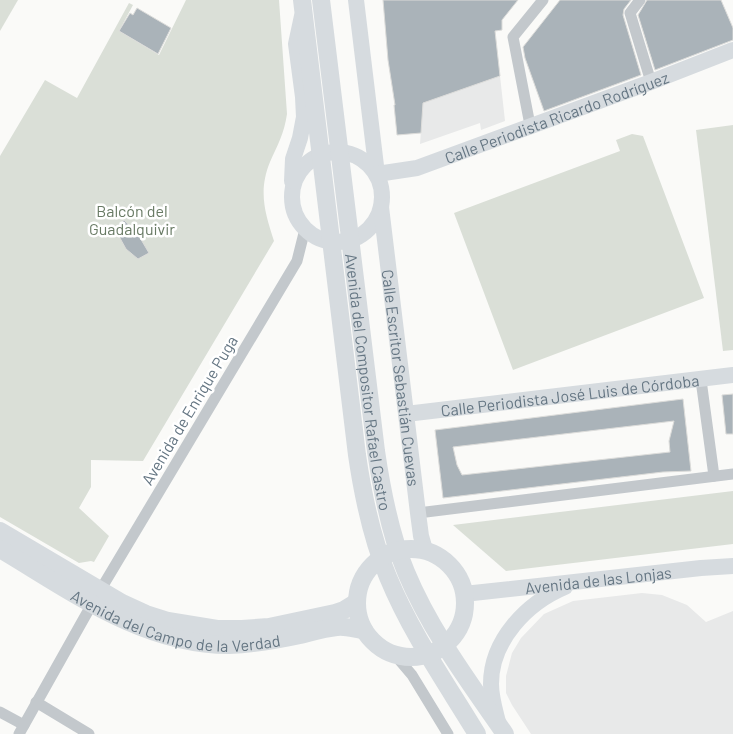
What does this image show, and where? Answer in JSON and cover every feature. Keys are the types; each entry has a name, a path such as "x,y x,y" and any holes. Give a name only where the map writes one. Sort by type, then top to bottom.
{"main road":[{"name":"Avenida del Compositor Rafael Castro","path":"321,0 380,478 398,550 417,597 445,646 502,731"},
{"name":"Avenida del Compositor Rafael Castro","path":"302,4 361,480 381,558 394,591 428,655 477,734"},
{"name":"Avenida del Campo de la Verdad","path":"0,532 140,628 168,636 198,642 228,644 258,643 338,627 364,630"},
{"name":"Avenida del Campo de la Verdad","path":"0,549 96,597 183,624 217,629 242,630 294,622 344,610 357,602"},
{"path":"398,550 425,550 438,557 455,572 464,594 464,609 461,623 445,646 428,655 395,655 377,645 364,630 358,618 357,602 360,584 365,574 381,558 398,550"}],"street":[{"path":"356,0 377,174"},
{"path":"530,125 512,37 542,0"},
{"path":"640,0 630,14 651,82"},
{"name":"Avenida del Compositor Rafael Castro","path":"302,4 296,44 304,117 294,159 291,202 296,216 305,229"},
{"name":"Calle Periodista Ricardo Rodríguez","path":"377,174 417,168 733,50"},
{"path":"292,186 304,164 321,154 339,151 354,154 367,162 377,174"},
{"name":"Calle Escritor Sebastián Cuevas","path":"377,174 382,190 381,207 418,513 425,550"},
{"path":"305,229 314,236 331,242 351,240 365,232 375,221 381,207"},
{"name":"Avenida de Enrique Puga","path":"21,729 96,597 297,261 305,229"},
{"name":"Calle Periodista José Luis de Córdoba","path":"406,414 733,375"},
{"path":"701,380 714,476"},
{"path":"418,513 733,474"},
{"name":"Avenida de las Lonjas","path":"464,594 733,566"},
{"path":"502,731 494,707 491,683 492,672 500,646 516,623 543,598 580,582"},
{"path":"395,655 412,675 448,734"},
{"path":"36,702 89,734"},
{"path":"0,712 21,729"}],"shaded area":[{"path":"500,76 505,121 481,130 480,123 420,144 423,103"},
{"path":"642,593 662,595 687,605 706,622 733,611 733,734 531,734 506,693 506,676 512,653 521,638 544,614 573,601"}],"green space":[{"path":"0,0 18,0 0,31"},
{"name":"Balcón del Guadalquivir","path":"186,0 279,0 287,114 264,183 264,202 274,241 143,461 91,460 91,487 79,508 109,536 94,562 79,563 0,517 0,156 45,80 77,98 129,3 133,5 119,31 159,55"},
{"path":"733,125 733,350 723,351 696,130"},
{"path":"632,134 643,136 704,298 513,370 454,213 620,151 616,140"},
{"path":"733,491 733,544 506,571 453,525"}],"building":[{"path":"383,0 518,0 502,20 502,30 495,31 500,76 423,103 421,133 397,135"},
{"path":"560,0 631,0 624,9 623,15 641,75 544,111 525,58 523,47"},
{"path":"647,0 721,0 733,28 733,40 655,70 638,15"},
{"path":"137,8 171,28 158,54 119,31 130,13 133,15"},
{"path":"124,220 139,236 149,253 138,259 126,249 115,229"},
{"path":"733,394 733,434 726,434 722,395"},
{"path":"683,399 691,471 663,472 443,498 435,430","holes":["674,421 669,441 670,452 462,475 457,465 453,447"]}]}
